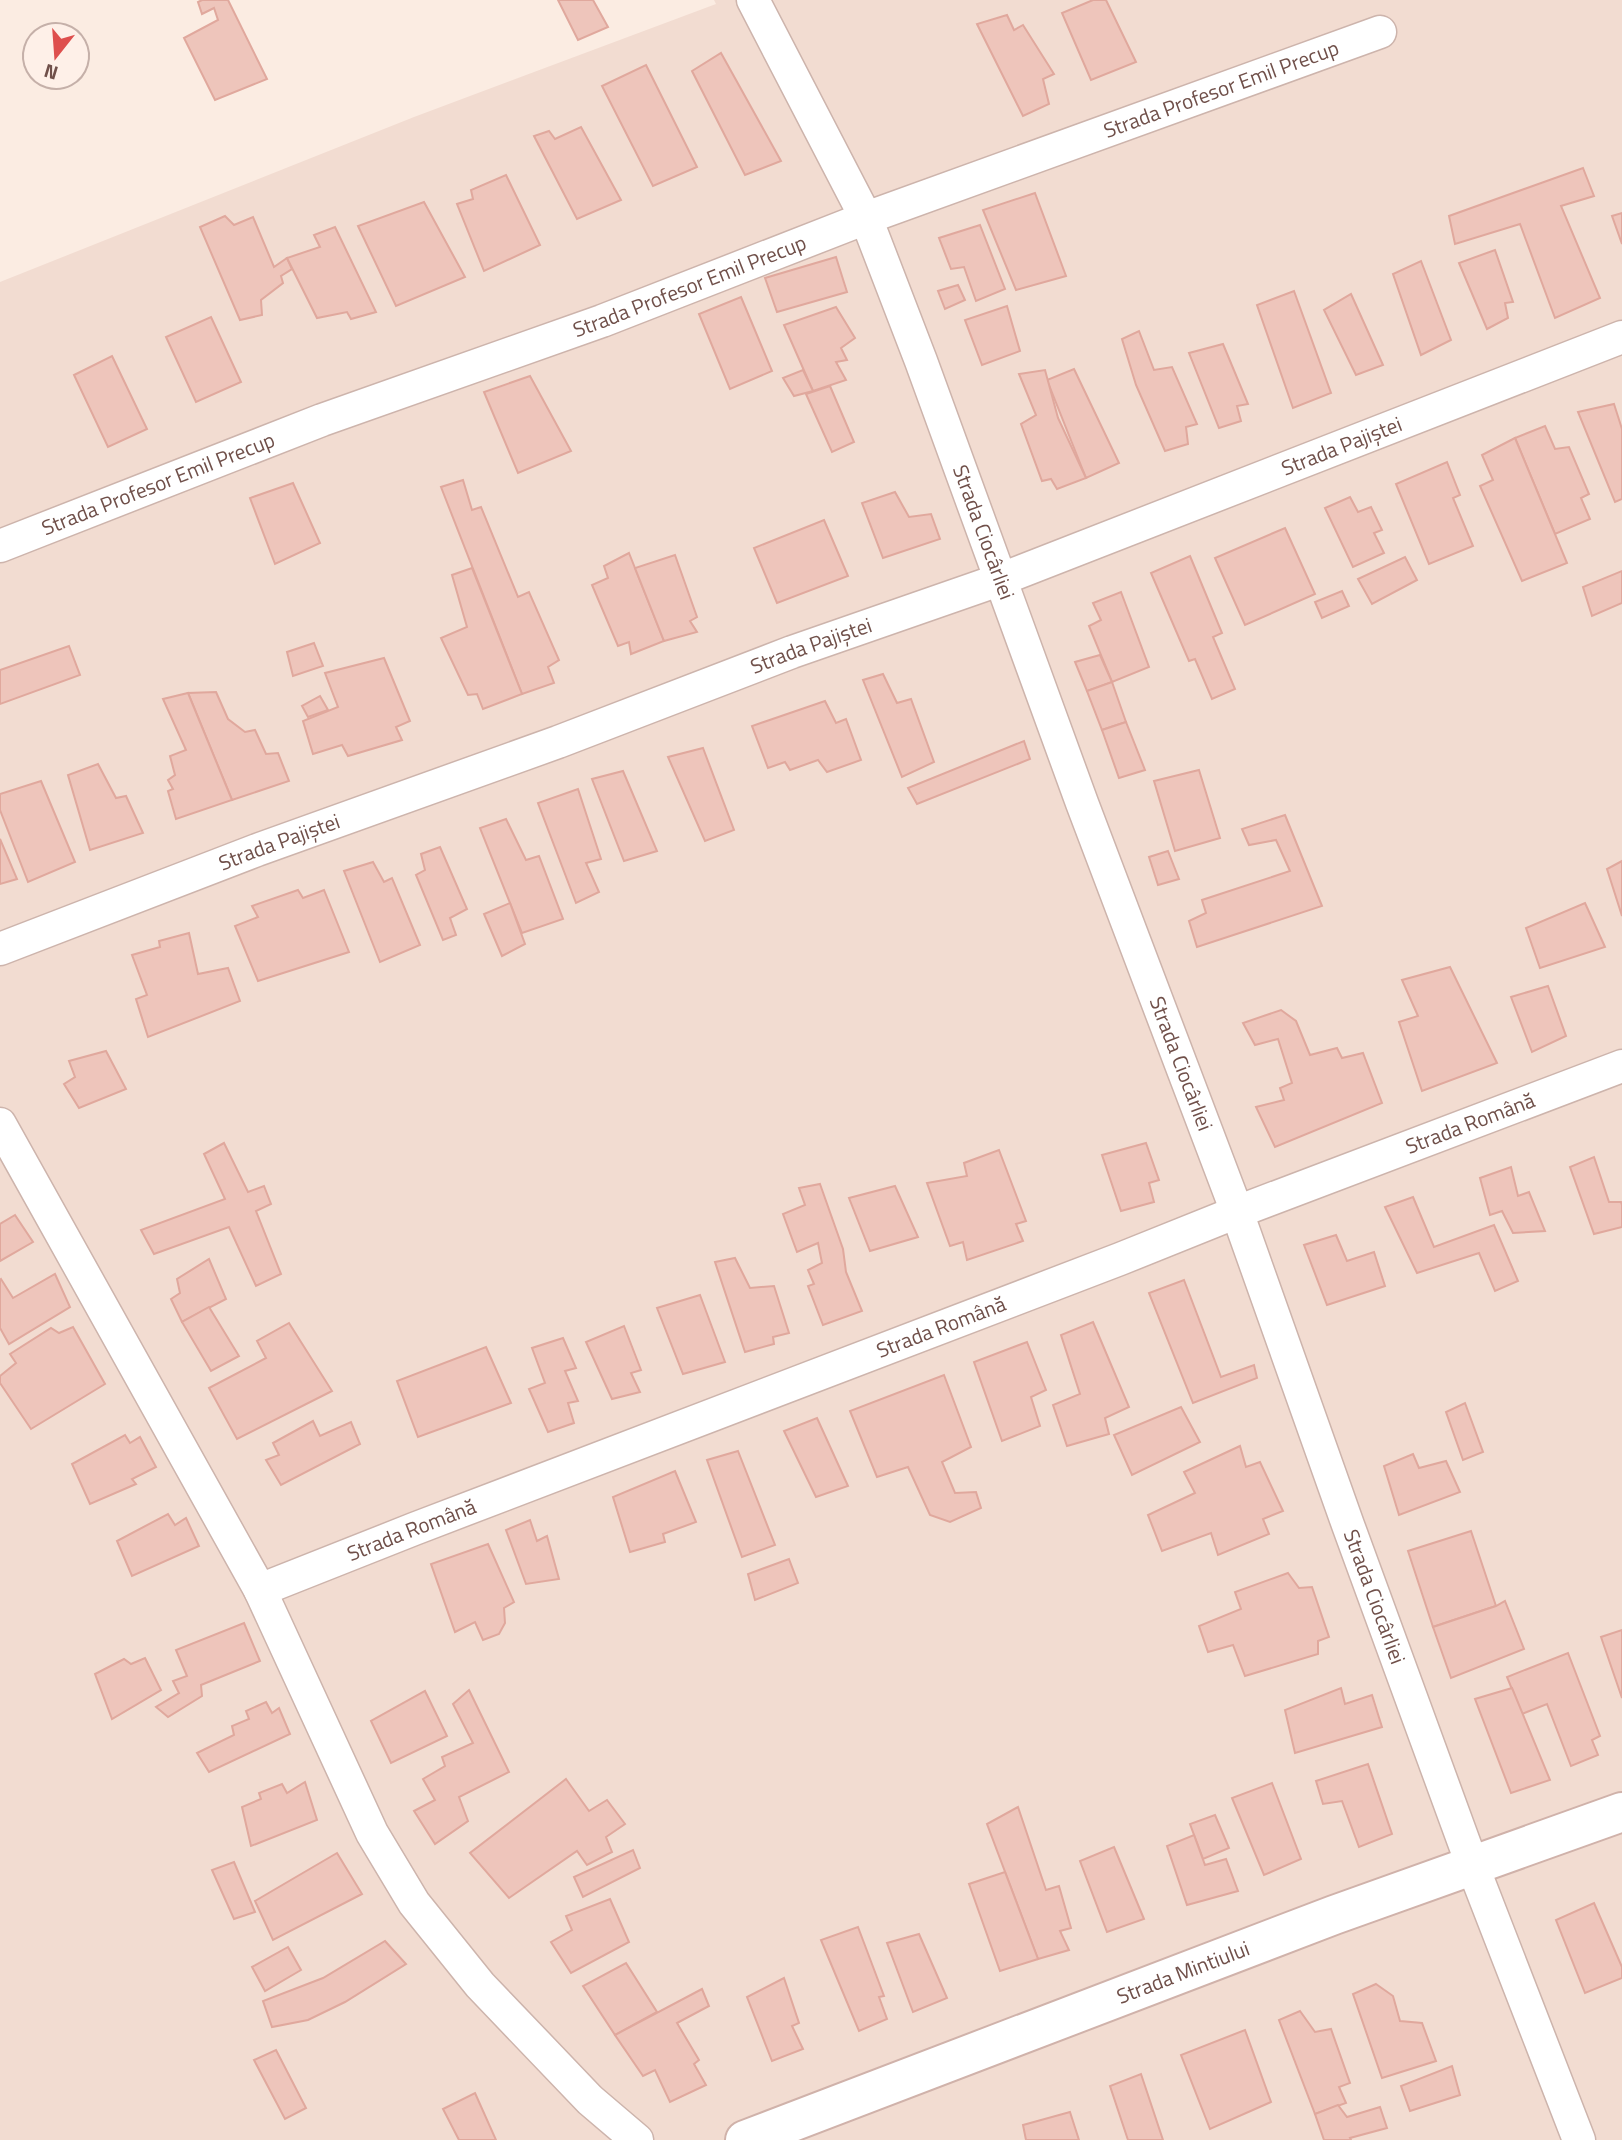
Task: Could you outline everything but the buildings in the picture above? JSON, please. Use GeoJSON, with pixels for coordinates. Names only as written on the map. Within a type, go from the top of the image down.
{"type":"FeatureCollection","features":[{"type":"Feature","properties":{"kind":"main road","name":"Strada Mintiului"},"geometry":{"type":"LineString","coordinates":[[745,2140],[1334,1915],[1622,1812]]}},
{"type":"Feature","properties":{"kind":"street","name":"Strada Ciocârliei"},"geometry":{"type":"LineString","coordinates":[[754,0],[866,219],[1237,1212],[1473,1867],[1579,2140]]}},
{"type":"Feature","properties":{"kind":"street","name":"Strada Profesor Emil Precup"},"geometry":{"type":"LineString","coordinates":[[0,546],[321,420],[602,321],[866,219],[1380,32]]}},
{"type":"Feature","properties":{"kind":"street","name":"Strada Pajiștei"},"geometry":{"type":"LineString","coordinates":[[0,949],[257,850],[558,743],[792,652],[999,580],[1622,337]]}},
{"type":"Feature","properties":{"kind":"street","name":"Strada Română"},"geometry":{"type":"LineString","coordinates":[[260,1590],[414,1528],[1622,1066]]}},
{"type":"Feature","properties":{"kind":"street"},"geometry":{"type":"LineString","coordinates":[[0,1124],[260,1590],[372,1833],[414,1903],[480,1985],[590,2100],[637,2140]]}},
{"type":"Feature","properties":{"kind":"shaded area"},"geometry":{"type":"Polygon","coordinates":[[[714,0],[1622,0],[1622,2140],[0,2140],[0,282],[414,117],[716,4],[714,0]]]}}]}
